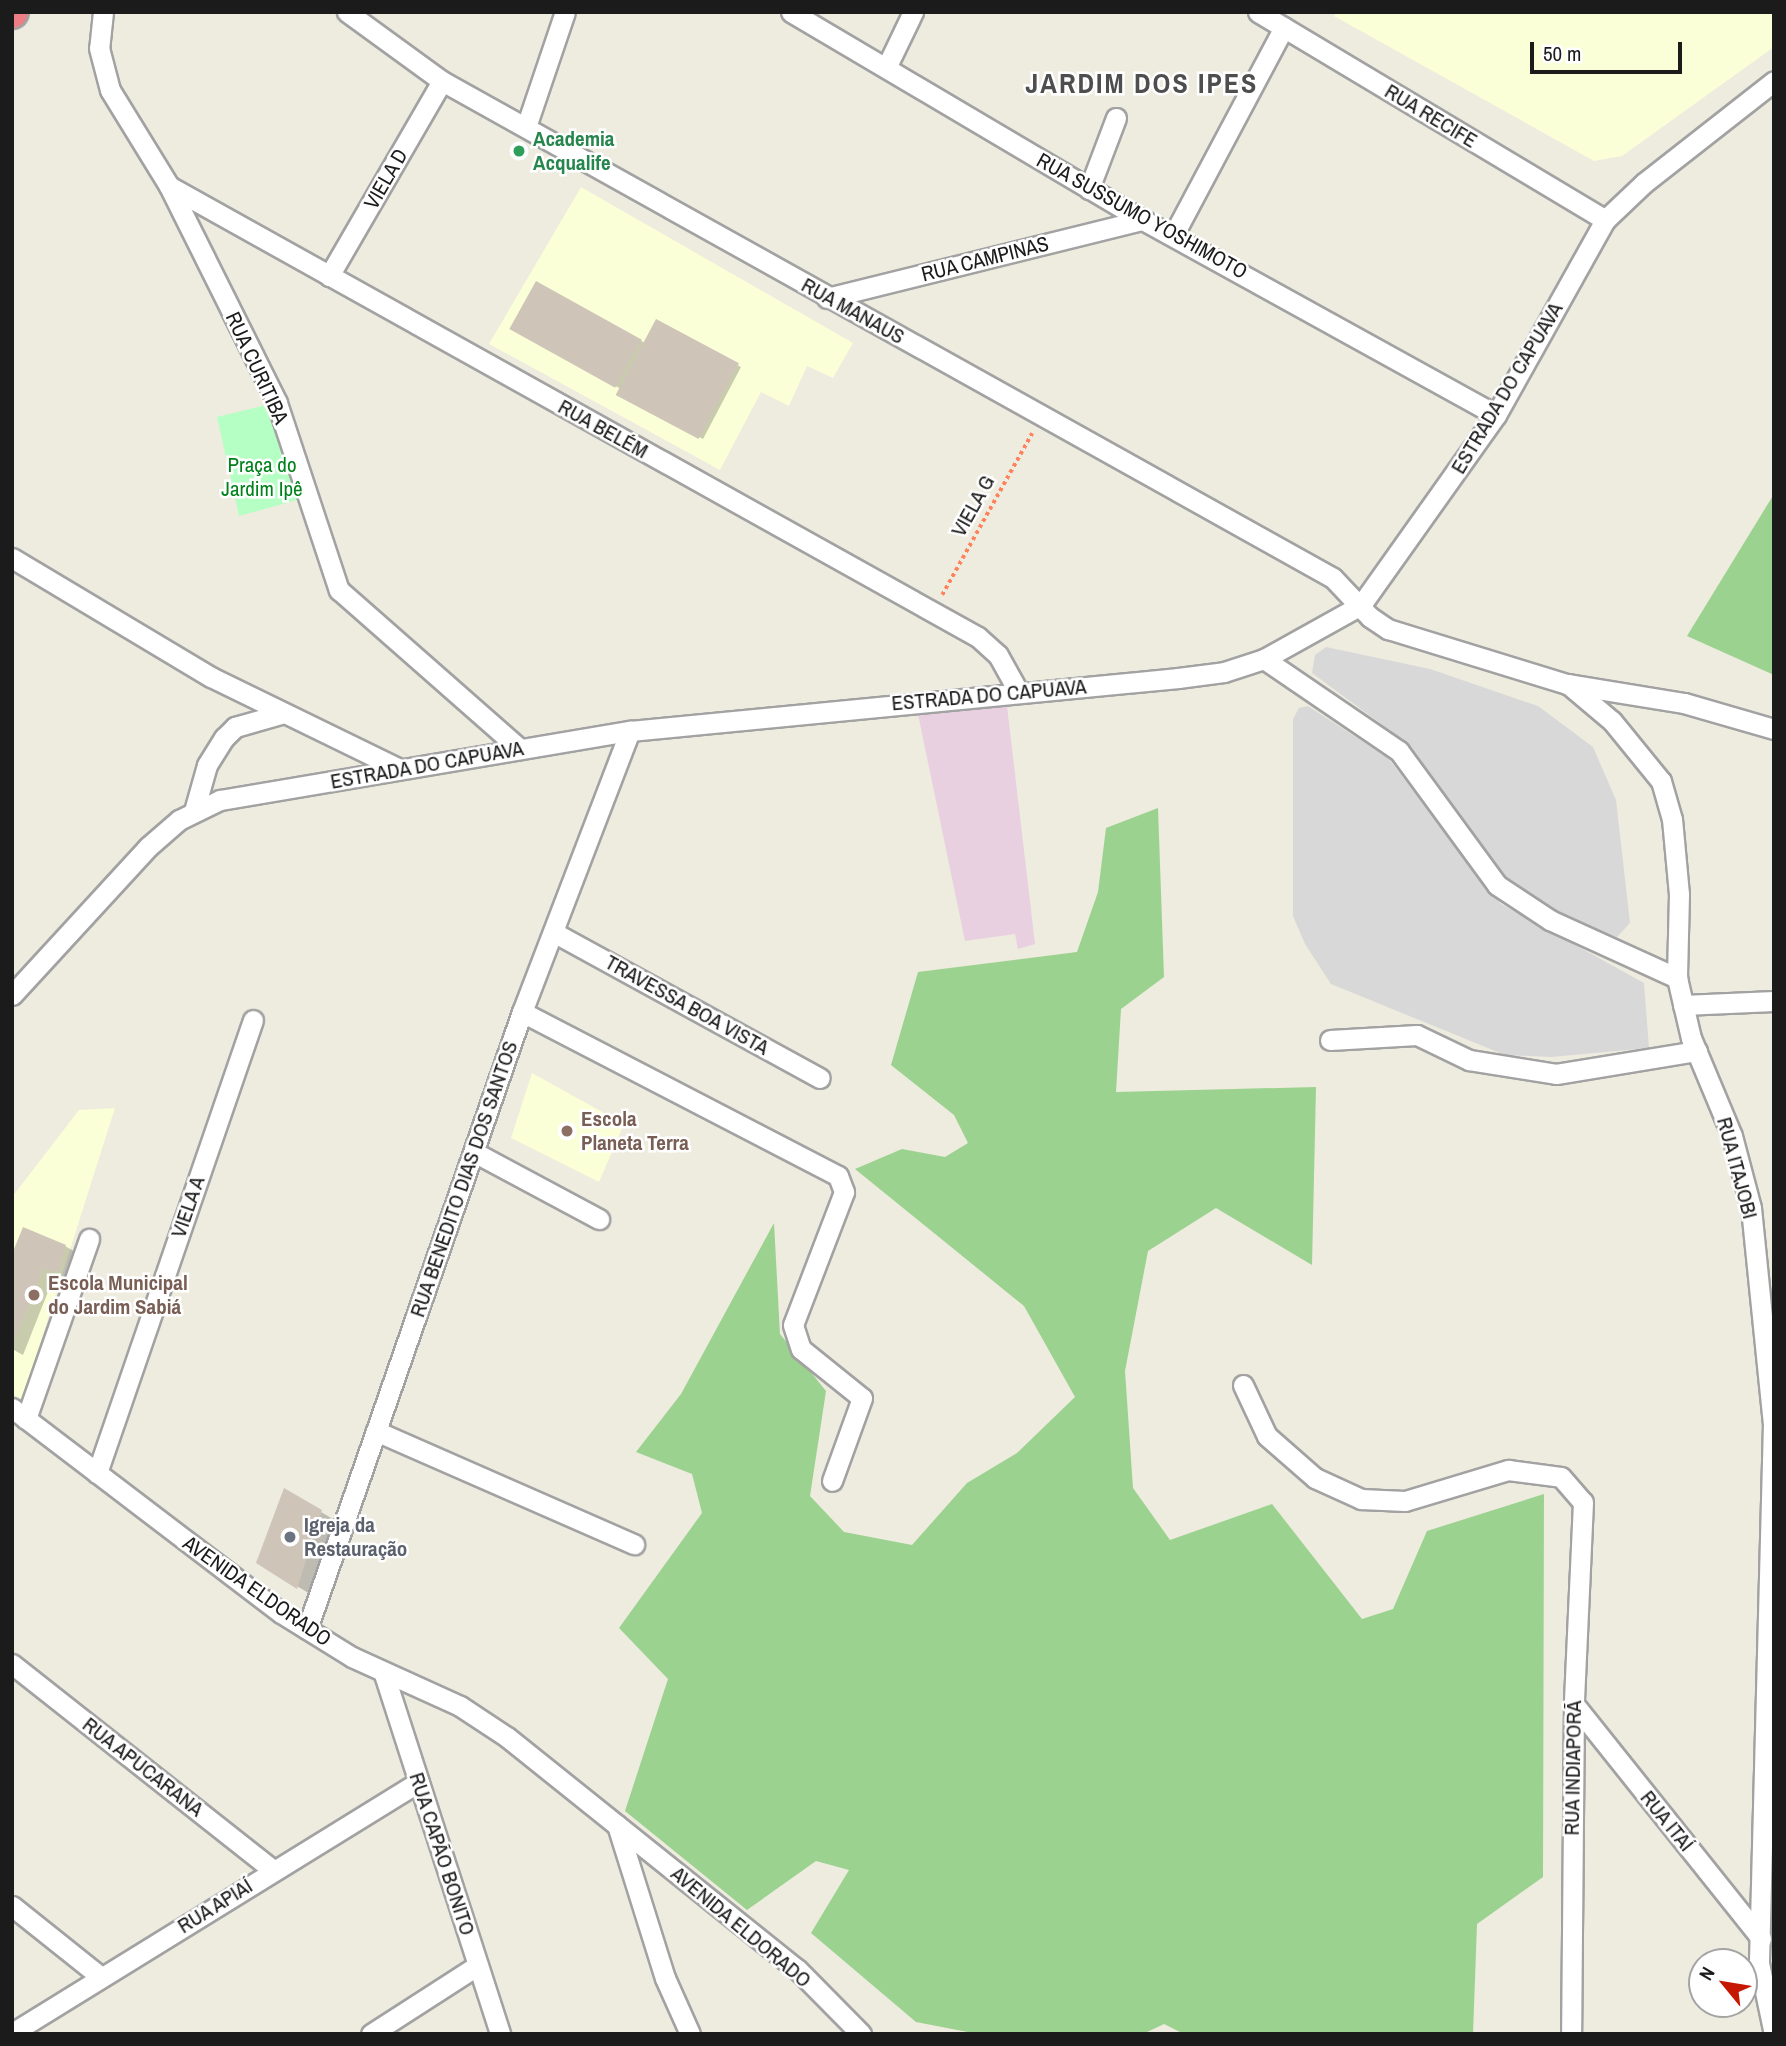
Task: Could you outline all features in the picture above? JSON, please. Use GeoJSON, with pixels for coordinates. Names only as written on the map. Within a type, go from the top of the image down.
{"type":"FeatureCollection","features":[{"type":"Feature","properties":{"kind":"street","name":"RUA CURITIBA"},"geometry":{"type":"LineString","coordinates":[[103,12],[99,48],[110,90],[169,186],[277,403],[330,571],[339,590],[520,749]]}},
{"type":"Feature","properties":{"kind":"street","name":"RUA MANAUS"},"geometry":{"type":"LineString","coordinates":[[347,12],[442,81],[1333,578],[1388,629],[1567,684]]}},
{"type":"Feature","properties":{"kind":"street"},"geometry":{"type":"LineString","coordinates":[[526,127],[565,12]]}},
{"type":"Feature","properties":{"kind":"street","name":"RUA SUSSUMO YOSHIMOTO"},"geometry":{"type":"LineString","coordinates":[[791,12],[887,66],[1143,220],[1174,234],[1496,415]]}},
{"type":"Feature","properties":{"kind":"street"},"geometry":{"type":"LineString","coordinates":[[887,66],[913,12]]}},
{"type":"Feature","properties":{"kind":"street","name":"RUA RECIFE"},"geometry":{"type":"LineString","coordinates":[[1258,12],[1605,220]]}},
{"type":"Feature","properties":{"kind":"street"},"geometry":{"type":"LineString","coordinates":[[1174,234],[1284,27]]}},
{"type":"Feature","properties":{"kind":"street","name":"VIELA D"},"geometry":{"type":"LineString","coordinates":[[329,276],[442,81]]}},
{"type":"Feature","properties":{"kind":"street","name":"ESTRADA DO CAPUAVA"},"geometry":{"type":"LineString","coordinates":[[12,995],[148,847],[194,811],[220,800],[630,731],[1224,672],[1265,659],[1361,605],[1496,415],[1605,220],[1644,183],[1774,81]]}},
{"type":"Feature","properties":{"kind":"street"},"geometry":{"type":"LineString","coordinates":[[1089,189],[1116,118]]}},
{"type":"Feature","properties":{"kind":"street","name":"RUA BELÉM"},"geometry":{"type":"LineString","coordinates":[[169,186],[987,644],[1018,691]]}},
{"type":"Feature","properties":{"kind":"street","name":"RUA CAMPINAS"},"geometry":{"type":"LineString","coordinates":[[827,298],[1143,220]]}},
{"type":"Feature","properties":{"kind":"street"},"geometry":{"type":"LineString","coordinates":[[12,558],[281,714],[400,769]]}},
{"type":"Feature","properties":{"kind":"street"},"geometry":{"type":"LineString","coordinates":[[1265,659],[1399,751],[1497,885],[1550,920],[1676,978]]}},
{"type":"Feature","properties":{"kind":"street"},"geometry":{"type":"LineString","coordinates":[[1567,684],[1684,703],[1774,729]]}},
{"type":"Feature","properties":{"kind":"street","name":"RUA ITAJOBI"},"geometry":{"type":"LineString","coordinates":[[1567,684],[1612,721],[1661,781],[1672,819],[1679,894],[1676,978],[1697,1051],[1732,1136],[1751,1208],[1773,1423],[1759,1963],[1774,2034]]}},
{"type":"Feature","properties":{"kind":"street"},"geometry":{"type":"LineString","coordinates":[[194,811],[207,765],[224,737],[235,727],[281,714]]}},
{"type":"Feature","properties":{"kind":"street","name":"RUA BENEDITO DIAS DOS SANTOS"},"geometry":{"type":"LineString","coordinates":[[307,1629],[522,1012],[630,731]]}},
{"type":"Feature","properties":{"kind":"street","name":"TRAVESSA BOA VISTA"},"geometry":{"type":"LineString","coordinates":[[553,932],[820,1078]]}},
{"type":"Feature","properties":{"kind":"street"},"geometry":{"type":"LineString","coordinates":[[1684,1005],[1774,1001]]}},
{"type":"Feature","properties":{"kind":"street"},"geometry":{"type":"LineString","coordinates":[[522,1012],[838,1176],[844,1192],[793,1325],[801,1349],[862,1398],[832,1480]]}},
{"type":"Feature","properties":{"kind":"street","name":"VIELA A"},"geometry":{"type":"LineString","coordinates":[[97,1473],[253,1020]]}},
{"type":"Feature","properties":{"kind":"street"},"geometry":{"type":"LineString","coordinates":[[1330,1040],[1417,1035],[1469,1060],[1556,1074],[1697,1051]]}},
{"type":"Feature","properties":{"kind":"street"},"geometry":{"type":"LineString","coordinates":[[474,1152],[599,1219]]}},
{"type":"Feature","properties":{"kind":"street"},"geometry":{"type":"LineString","coordinates":[[19,1414],[89,1239]]}},
{"type":"Feature","properties":{"kind":"street","name":"RUA INDIAPORÃ"},"geometry":{"type":"LineString","coordinates":[[1243,1385],[1268,1436],[1315,1478],[1361,1499],[1405,1501],[1508,1470],[1561,1478],[1583,1502],[1574,1704],[1571,2034]]}},
{"type":"Feature","properties":{"kind":"street","name":"AVENIDA ELDORADO"},"geometry":{"type":"LineString","coordinates":[[19,1414],[307,1629],[384,1674],[482,1718],[797,1969],[861,2034]]}},
{"type":"Feature","properties":{"kind":"street"},"geometry":{"type":"LineString","coordinates":[[376,1432],[634,1544]]}},
{"type":"Feature","properties":{"kind":"street","name":"RUA APUCARANA"},"geometry":{"type":"LineString","coordinates":[[12,1664],[273,1870]]}},
{"type":"Feature","properties":{"kind":"street","name":"RUA CAPÃO BONITO"},"geometry":{"type":"LineString","coordinates":[[384,1674],[500,2034]]}},
{"type":"Feature","properties":{"kind":"street","name":"RUA ITAÍ"},"geometry":{"type":"LineString","coordinates":[[1574,1704],[1761,1938]]}},
{"type":"Feature","properties":{"kind":"street","name":"RUA APIAÍ"},"geometry":{"type":"LineString","coordinates":[[12,2033],[419,1782]]}},
{"type":"Feature","properties":{"kind":"street","name":"AVENIDA ELDORADO"},"geometry":{"type":"LineString","coordinates":[[617,1825],[666,1978],[690,2034]]}},
{"type":"Feature","properties":{"kind":"street"},"geometry":{"type":"LineString","coordinates":[[12,1906],[101,1977]]}},
{"type":"Feature","properties":{"kind":"street"},"geometry":{"type":"LineString","coordinates":[[372,2034],[478,1965]]}},
{"type":"Feature","properties":{"kind":"path","name":"VIELA G"},"geometry":{"type":"LineString","coordinates":[[932,612],[1041,416]]}},
{"type":"Feature","properties":{"kind":"shaded area"},"geometry":{"type":"Polygon","coordinates":[[[1336,12],[1774,12],[1774,47],[1622,156],[1594,161],[1334,16],[1336,12]]]}},
{"type":"Feature","properties":{"kind":"shaded area"},"geometry":{"type":"Polygon","coordinates":[[[581,187],[853,343],[833,378],[807,366],[789,406],[761,392],[720,470],[489,344],[581,187]]]}},
{"type":"Feature","properties":{"kind":"shaded area"},"geometry":{"type":"Polygon","coordinates":[[[1326,647],[1430,669],[1538,706],[1593,747],[1616,800],[1630,923],[1617,937],[1574,921],[1504,881],[1396,735],[1312,673],[1315,655],[1326,647]]]}},
{"type":"Feature","properties":{"kind":"shaded area"},"geometry":{"type":"Polygon","coordinates":[[[1007,706],[1035,944],[1018,949],[1015,934],[965,941],[918,714],[1007,706]]]}},
{"type":"Feature","properties":{"kind":"shaded area"},"geometry":{"type":"Polygon","coordinates":[[[1308,706],[1388,758],[1501,904],[1644,983],[1649,1048],[1551,1057],[1505,1055],[1331,984],[1305,944],[1293,916],[1293,719],[1299,708],[1308,706]]]}},
{"type":"Feature","properties":{"kind":"shaded area","name":"Escola Planeta Terra"},"geometry":{"type":"Polygon","coordinates":[[[532,1073],[624,1124],[599,1182],[511,1138],[532,1073]]]}},
{"type":"Feature","properties":{"kind":"shaded area","name":"Escola Municipal do Jardim Sabiá"},"geometry":{"type":"Polygon","coordinates":[[[115,1108],[22,1401],[12,1393],[12,1197],[79,1110],[115,1108]]]}},
{"type":"Feature","properties":{"kind":"green space","name":"Praça do Jardim Ipê"},"geometry":{"type":"Polygon","coordinates":[[[271,404],[301,499],[239,516],[217,417],[271,404]]]}},
{"type":"Feature","properties":{"kind":"green space"},"geometry":{"type":"Polygon","coordinates":[[[1774,494],[1774,675],[1687,636],[1774,494]]]}},
{"type":"Feature","properties":{"kind":"green space"},"geometry":{"type":"Polygon","coordinates":[[[1158,808],[1164,977],[1121,1009],[1116,1092],[1316,1087],[1312,1265],[1216,1208],[1148,1251],[1125,1371],[1133,1488],[1170,1540],[1272,1504],[1362,1619],[1393,1609],[1427,1531],[1544,1494],[1543,1877],[1477,1924],[1473,2034],[1184,2034],[1164,2024],[1143,2034],[978,2034],[916,2022],[811,1933],[849,1870],[816,1861],[747,1910],[625,1811],[668,1679],[619,1628],[702,1513],[692,1474],[636,1452],[681,1394],[774,1223],[780,1334],[826,1391],[810,1496],[844,1532],[912,1545],[967,1483],[1017,1453],[1075,1397],[1024,1306],[855,1169],[902,1149],[945,1157],[968,1143],[954,1115],[891,1065],[918,972],[1077,952],[1098,892],[1106,828],[1158,808]]]}},
{"type":"Feature","properties":{"kind":"building"},"geometry":{"type":"Polygon","coordinates":[[[536,281],[642,340],[615,388],[509,329],[536,281]]]}},
{"type":"Feature","properties":{"kind":"building"},"geometry":{"type":"Polygon","coordinates":[[[656,319],[739,363],[699,439],[616,395],[656,319]]]}},
{"type":"Feature","properties":{"kind":"building"},"geometry":{"type":"Polygon","coordinates":[[[23,1227],[66,1245],[58,1273],[43,1269],[12,1346],[12,1254],[23,1227]]]}},
{"type":"Feature","properties":{"kind":"building","name":"Igreja da Restauração"},"geometry":{"type":"Polygon","coordinates":[[[284,1488],[322,1510],[297,1589],[256,1563],[284,1488]]]}},
{"type":"Feature","properties":{"kind":"place","name":"Academia Acqualife"},"geometry":{"type":"Point","coordinates":[519,151]}},
{"type":"Feature","properties":{"kind":"place","name":"Escola Planeta Terra"},"geometry":{"type":"Point","coordinates":[567,1131]}},
{"type":"Feature","properties":{"kind":"place","name":"Escola Municipal do Jardim Sabiá"},"geometry":{"type":"Point","coordinates":[34,1295]}},
{"type":"Feature","properties":{"kind":"place","name":"Igreja da Restauração"},"geometry":{"type":"Point","coordinates":[290,1537]}},
{"type":"Feature","properties":{"kind":"district","name":"JARDIM DOS IPES"},"geometry":{"type":"Point","coordinates":[1142,83]}}]}
